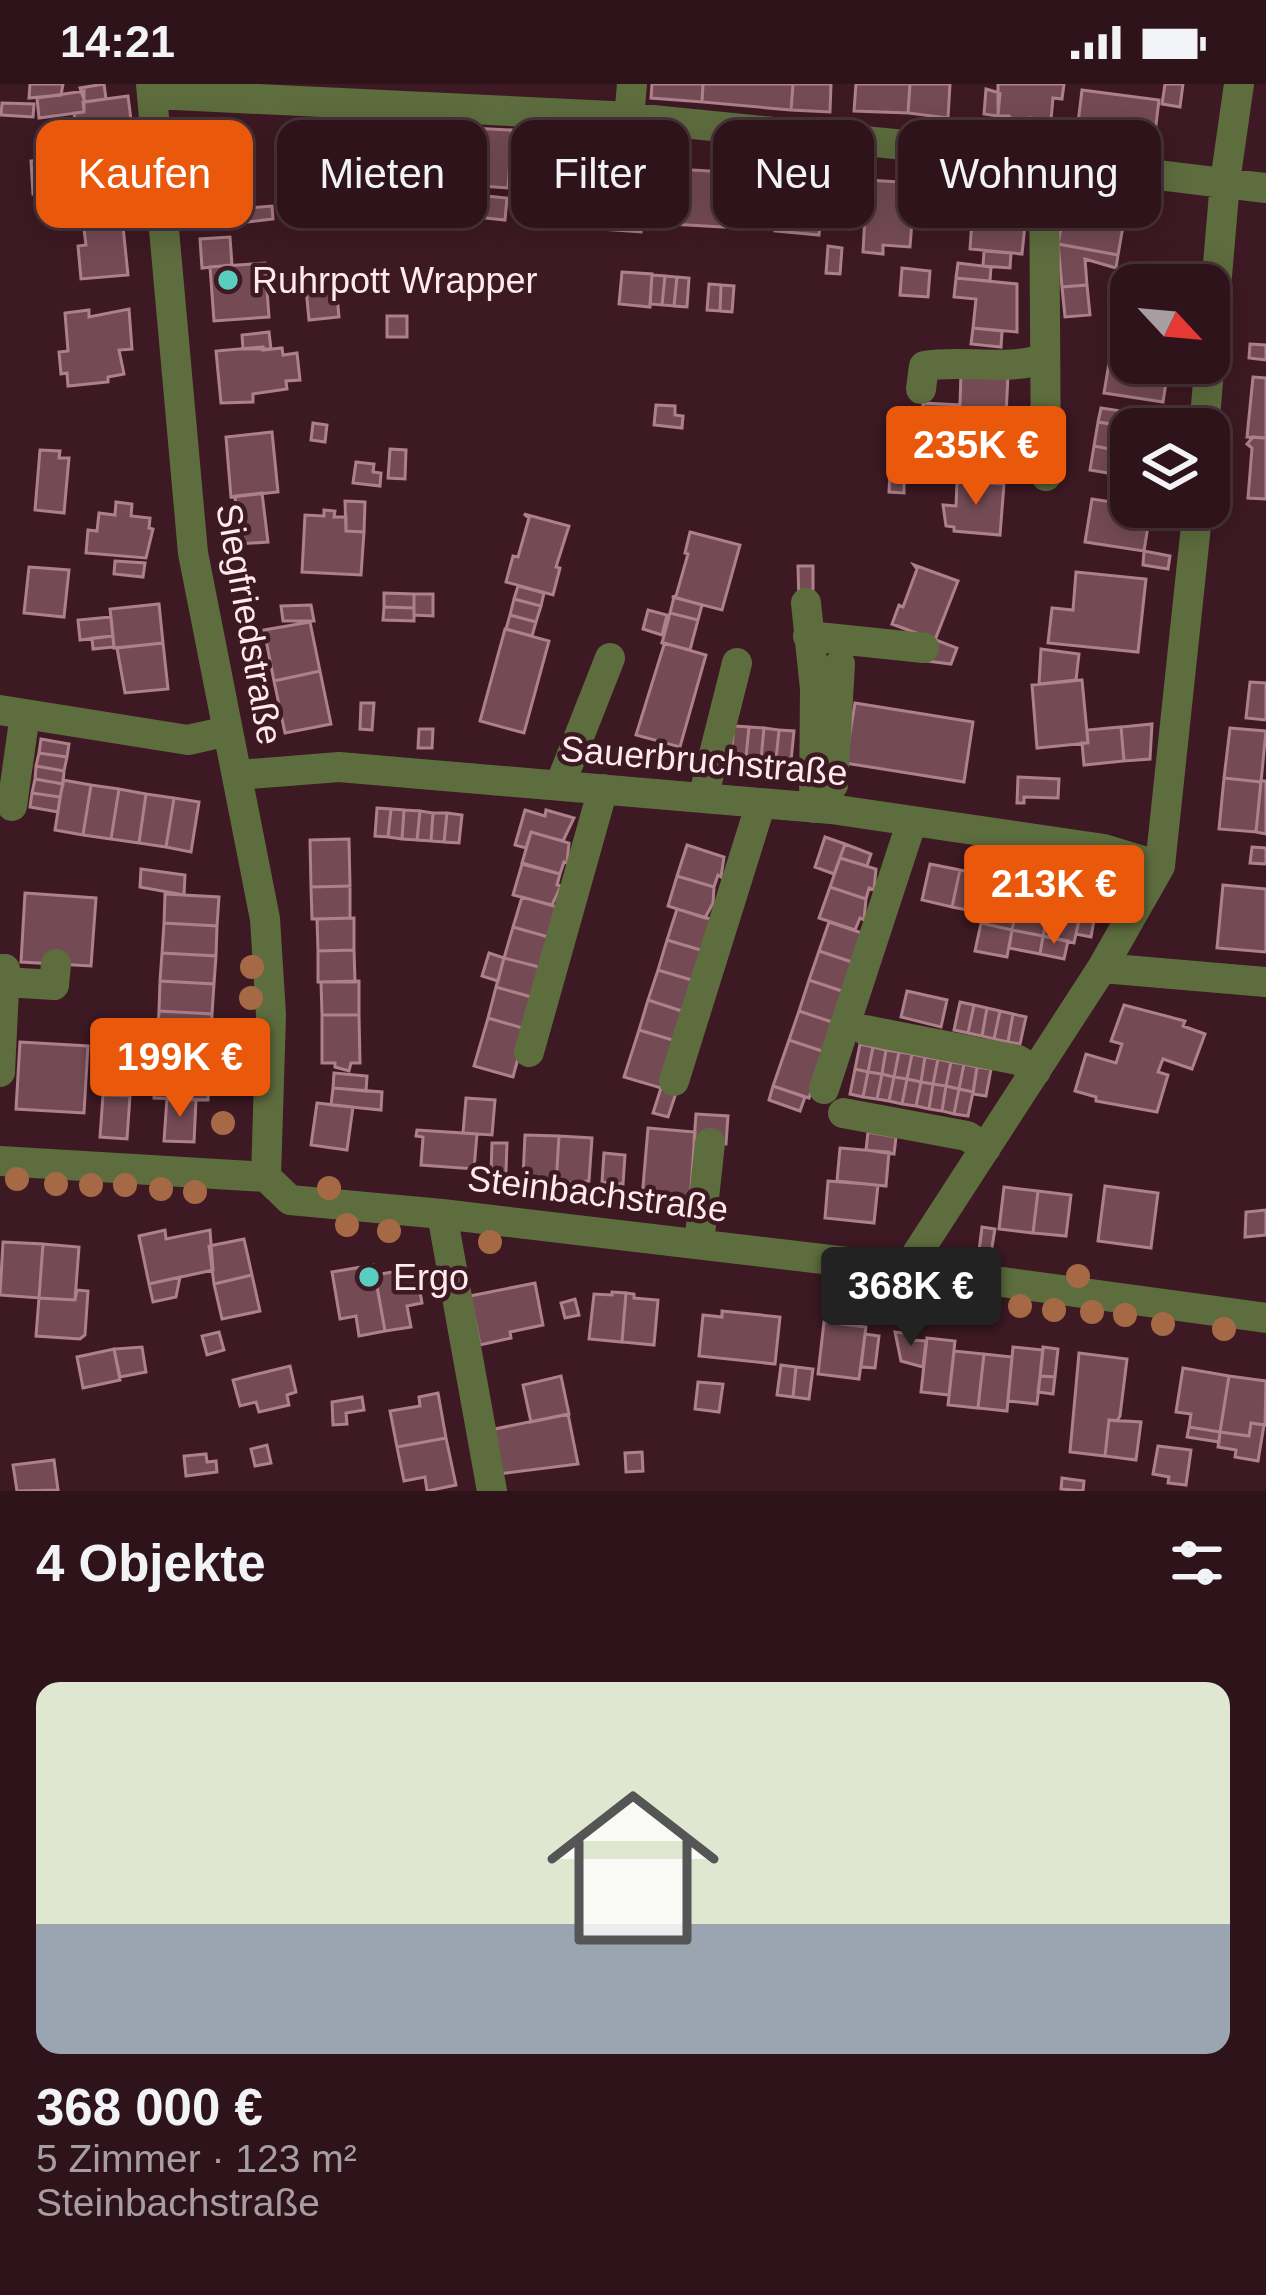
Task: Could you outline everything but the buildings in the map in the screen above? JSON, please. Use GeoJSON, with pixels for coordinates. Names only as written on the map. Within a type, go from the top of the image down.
{"type":"FeatureCollection","features":[{"type":"Feature","properties":{"kind":"street"},"geometry":{"type":"LineString","coordinates":[[629,118],[632,84]]}},
{"type":"Feature","properties":{"kind":"street"},"geometry":{"type":"LineString","coordinates":[[1206,408],[1225,182],[1239,84]]}},
{"type":"Feature","properties":{"kind":"street"},"geometry":{"type":"LineString","coordinates":[[153,89],[629,118],[898,146]]}},
{"type":"Feature","properties":{"kind":"street","name":"Siegfriedstraße"},"geometry":{"type":"LineString","coordinates":[[153,89],[193,553],[266,919],[266,1177]]}},
{"type":"Feature","properties":{"kind":"street"},"geometry":{"type":"LineString","coordinates":[[1161,175],[1266,188]]}},
{"type":"Feature","properties":{"kind":"street"},"geometry":{"type":"LineString","coordinates":[[1044,228],[1046,476]]}},
{"type":"Feature","properties":{"kind":"street"},"geometry":{"type":"LineString","coordinates":[[921,389],[924,366],[952,361],[1027,364],[1045,358]]}},
{"type":"Feature","properties":{"kind":"street"},"geometry":{"type":"LineString","coordinates":[[907,1269],[1102,968],[1160,866],[1196,528]]}},
{"type":"Feature","properties":{"kind":"street"},"geometry":{"type":"LineString","coordinates":[[806,603],[823,808]]}},
{"type":"Feature","properties":{"kind":"street"},"geometry":{"type":"LineString","coordinates":[[808,636],[923,648]]}},
{"type":"Feature","properties":{"kind":"street"},"geometry":{"type":"LineString","coordinates":[[560,785],[610,658]]}},
{"type":"Feature","properties":{"kind":"street"},"geometry":{"type":"LineString","coordinates":[[703,798],[737,663]]}},
{"type":"Feature","properties":{"kind":"street"},"geometry":{"type":"LineString","coordinates":[[823,808],[840,664]]}},
{"type":"Feature","properties":{"kind":"street"},"geometry":{"type":"LineString","coordinates":[[12,806],[12,712],[188,740],[228,731]]}},
{"type":"Feature","properties":{"kind":"street","name":"Sauerbruchstraße"},"geometry":{"type":"LineString","coordinates":[[238,775],[338,767],[823,808],[1104,849],[1160,866]]}},
{"type":"Feature","properties":{"kind":"street"},"geometry":{"type":"LineString","coordinates":[[529,1052],[603,789]]}},
{"type":"Feature","properties":{"kind":"street"},"geometry":{"type":"LineString","coordinates":[[674,1082],[761,803]]}},
{"type":"Feature","properties":{"kind":"street"},"geometry":{"type":"LineString","coordinates":[[912,821],[833,1101],[967,1136],[986,1148]]}},
{"type":"Feature","properties":{"kind":"street"},"geometry":{"type":"LineString","coordinates":[[0,1072],[2,975],[54,985],[56,964]]}},
{"type":"Feature","properties":{"kind":"street"},"geometry":{"type":"LineString","coordinates":[[1102,968],[1266,982]]}},
{"type":"Feature","properties":{"kind":"street"},"geometry":{"type":"LineString","coordinates":[[866,1030],[1018,1060],[1036,1071]]}},
{"type":"Feature","properties":{"kind":"street"},"geometry":{"type":"LineString","coordinates":[[699,1244],[710,1143]]}},
{"type":"Feature","properties":{"kind":"street","name":"Steinbachstraße"},"geometry":{"type":"LineString","coordinates":[[0,1161],[266,1177],[290,1200],[907,1269],[1266,1318]]}},
{"type":"Feature","properties":{"kind":"street"},"geometry":{"type":"LineString","coordinates":[[442,1214],[492,1491]]}},
{"type":"Feature","properties":{"kind":"place","name":"Ruhrpott Wrapper"},"geometry":{"type":"Point","coordinates":[228,280]}},
{"type":"Feature","properties":{"kind":"place","name":"Ergo"},"geometry":{"type":"Point","coordinates":[369,1277]}}]}
